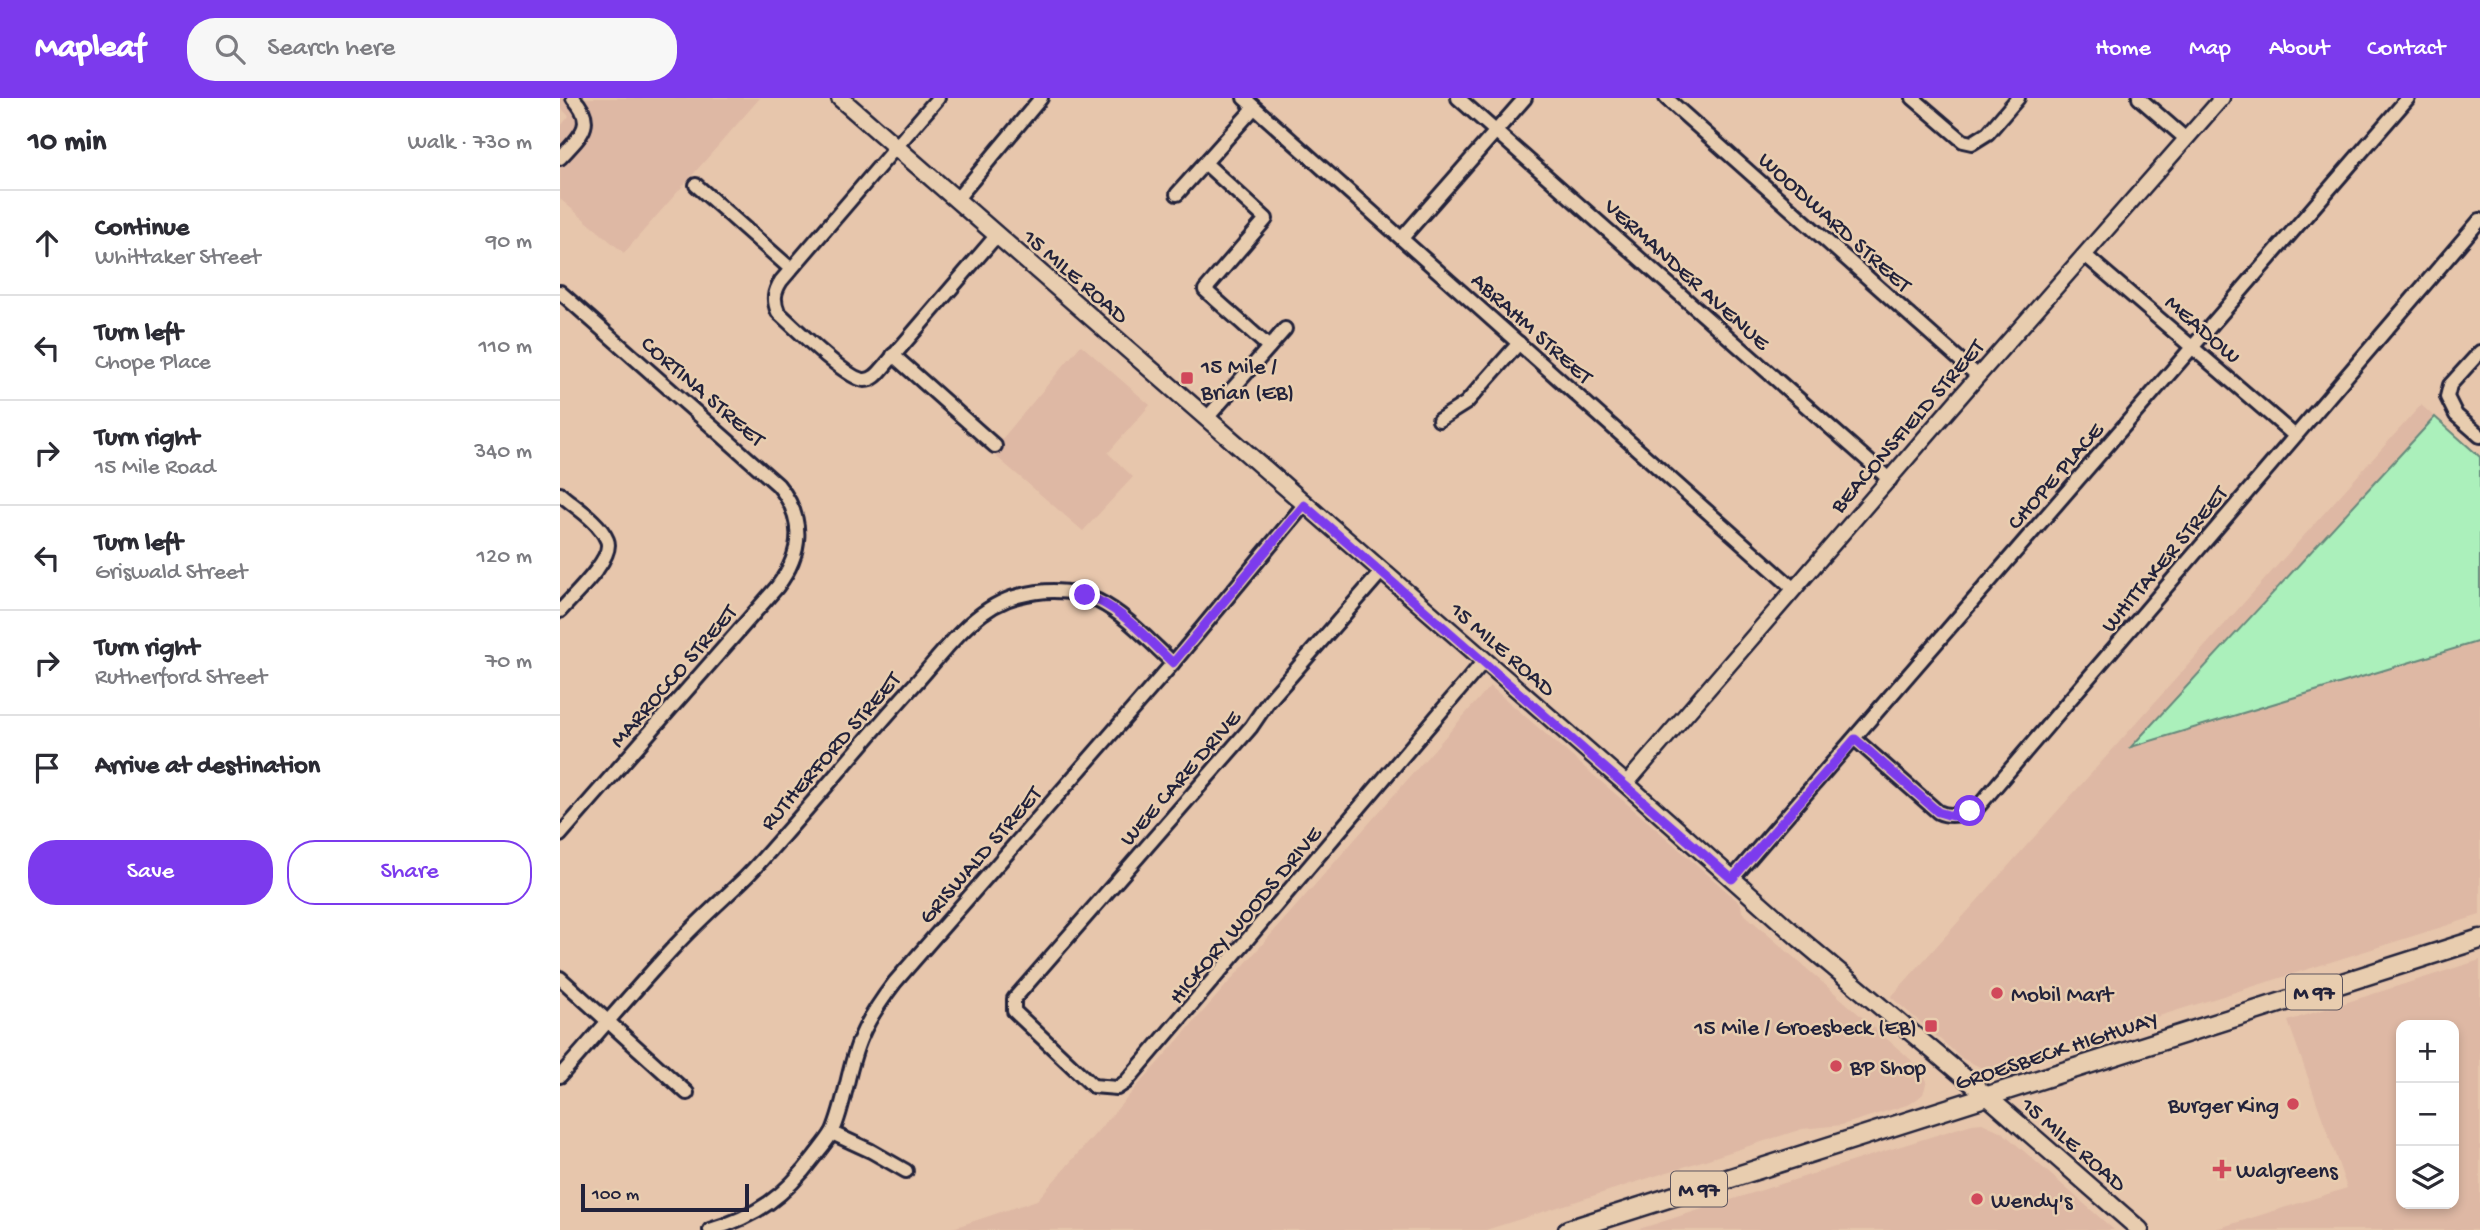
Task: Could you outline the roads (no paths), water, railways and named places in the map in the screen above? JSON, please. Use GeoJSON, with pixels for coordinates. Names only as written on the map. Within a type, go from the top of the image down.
{"type":"FeatureCollection","features":[{"type":"Feature","properties":{"kind":"main road","name":"15 MILE ROAD"},"geometry":{"type":"LineString","coordinates":[[842,99],[1800,939],[1988,1097],[2140,1230]]}},
{"type":"Feature","properties":{"kind":"main road","name":"GROESBECK HIGHWAY"},"geometry":{"type":"LineString","coordinates":[[1568,1230],[2480,939]]}},
{"type":"Feature","properties":{"kind":"street"},"geometry":{"type":"LineString","coordinates":[[560,158],[578,138],[586,120],[585,113],[573,98]]}},
{"type":"Feature","properties":{"kind":"street"},"geometry":{"type":"LineString","coordinates":[[938,98],[791,269],[775,290],[775,306],[778,312],[850,376],[867,380],[875,377],[997,235]]}},
{"type":"Feature","properties":{"kind":"street"},"geometry":{"type":"LineString","coordinates":[[957,200],[1041,98]]}},
{"type":"Feature","properties":{"kind":"street","name":"ABRAHM STREET"},"geometry":{"type":"LineString","coordinates":[[1244,98],[1794,589]]}},
{"type":"Feature","properties":{"kind":"street","name":"VERMANDER AVENUE"},"geometry":{"type":"LineString","coordinates":[[1458,98],[1890,480]]}},
{"type":"Feature","properties":{"kind":"street"},"geometry":{"type":"LineString","coordinates":[[1402,238],[1525,98]]}},
{"type":"Feature","properties":{"kind":"street","name":"WOODWARD STREET"},"geometry":{"type":"LineString","coordinates":[[1666,98],[1979,376]]}},
{"type":"Feature","properties":{"kind":"street"},"geometry":{"type":"LineString","coordinates":[[1913,98],[1956,136],[1972,143],[1988,133],[2018,98]]}},
{"type":"Feature","properties":{"kind":"street"},"geometry":{"type":"LineString","coordinates":[[2139,98],[2186,139]]}},
{"type":"Feature","properties":{"kind":"street","name":"BEACONSFIELD STREET"},"geometry":{"type":"LineString","coordinates":[[1626,784],[2222,98]]}},
{"type":"Feature","properties":{"kind":"street","name":"CHOPE PLACE"},"geometry":{"type":"LineString","coordinates":[[1732,879],[2408,98]]}},
{"type":"Feature","properties":{"kind":"street"},"geometry":{"type":"LineString","coordinates":[[1177,194],[1254,107]]}},
{"type":"Feature","properties":{"kind":"street"},"geometry":{"type":"LineString","coordinates":[[1205,163],[1266,219],[1205,290],[1269,347]]}},
{"type":"Feature","properties":{"kind":"street"},"geometry":{"type":"LineString","coordinates":[[696,185],[791,269]]}},
{"type":"Feature","properties":{"kind":"street","name":"WHITTAKER STREET"},"geometry":{"type":"LineString","coordinates":[[1855,739],[1938,812],[1952,816],[1978,807],[2480,220]]}},
{"type":"Feature","properties":{"kind":"street","name":"MEADOW"},"geometry":{"type":"LineString","coordinates":[[2085,255],[2193,345],[2294,435]]}},
{"type":"Feature","properties":{"kind":"street","name":"CORTINA STREET"},"geometry":{"type":"LineString","coordinates":[[560,292],[778,485],[791,504],[798,535]]}},
{"type":"Feature","properties":{"kind":"street"},"geometry":{"type":"LineString","coordinates":[[1207,418],[1286,329]]}},
{"type":"Feature","properties":{"kind":"street"},"geometry":{"type":"LineString","coordinates":[[1439,419],[1466,403],[1519,343]]}},
{"type":"Feature","properties":{"kind":"street"},"geometry":{"type":"LineString","coordinates":[[2480,352],[2450,386],[2447,397],[2456,415],[2480,436]]}},
{"type":"Feature","properties":{"kind":"street"},"geometry":{"type":"LineString","coordinates":[[893,355],[995,446]]}},
{"type":"Feature","properties":{"kind":"street"},"geometry":{"type":"LineString","coordinates":[[560,494],[596,525],[609,545],[608,552],[599,566],[560,611]]}},
{"type":"Feature","properties":{"kind":"street","name":"GRISWALD STREET"},"geometry":{"type":"LineString","coordinates":[[710,1230],[744,1219],[790,1187],[832,1133],[846,1094],[860,1039],[882,1000],[1173,663],[1304,505]]}},
{"type":"Feature","properties":{"kind":"street","name":"MARROCCO STREET"},"geometry":{"type":"LineString","coordinates":[[560,835],[777,587],[792,563],[798,535]]}},
{"type":"Feature","properties":{"kind":"street","name":"WEE CARE DRIVE"},"geometry":{"type":"LineString","coordinates":[[1014,1011],[1014,999],[1251,727],[1268,702],[1382,571]]}},
{"type":"Feature","properties":{"kind":"street","name":"RUTHERFORD STREET"},"geometry":{"type":"LineString","coordinates":[[560,1076],[675,946],[753,869],[945,650],[988,609],[1020,595],[1062,591],[1085,595],[1117,611],[1173,663]]}},
{"type":"Feature","properties":{"kind":"street","name":"HICKORY WOODS DRIVE"},"geometry":{"type":"LineString","coordinates":[[1014,1011],[1093,1086],[1117,1088],[1126,1082],[1484,661]]}},
{"type":"Feature","properties":{"kind":"street"},"geometry":{"type":"LineString","coordinates":[[560,978],[687,1093]]}},
{"type":"Feature","properties":{"kind":"street"},"geometry":{"type":"LineString","coordinates":[[832,1133],[906,1171]]}},
{"type":"Feature","properties":{"kind":"place","name":"15 Mile / Brian (EB)"},"geometry":{"type":"Point","coordinates":[1187,378]}},
{"type":"Feature","properties":{"kind":"place","name":"Mobil Mart"},"geometry":{"type":"Point","coordinates":[1997,993]}},
{"type":"Feature","properties":{"kind":"place","name":"15 Mile / Groesbeck (EB)"},"geometry":{"type":"Point","coordinates":[1931,1026]}},
{"type":"Feature","properties":{"kind":"place","name":"BP Shop"},"geometry":{"type":"Point","coordinates":[1836,1066]}},
{"type":"Feature","properties":{"kind":"place","name":"Burger King"},"geometry":{"type":"Point","coordinates":[2293,1104]}},
{"type":"Feature","properties":{"kind":"place","name":"Walgreens"},"geometry":{"type":"Point","coordinates":[2222,1169]}},
{"type":"Feature","properties":{"kind":"place","name":"Wendy's"},"geometry":{"type":"Point","coordinates":[1977,1199]}}]}
